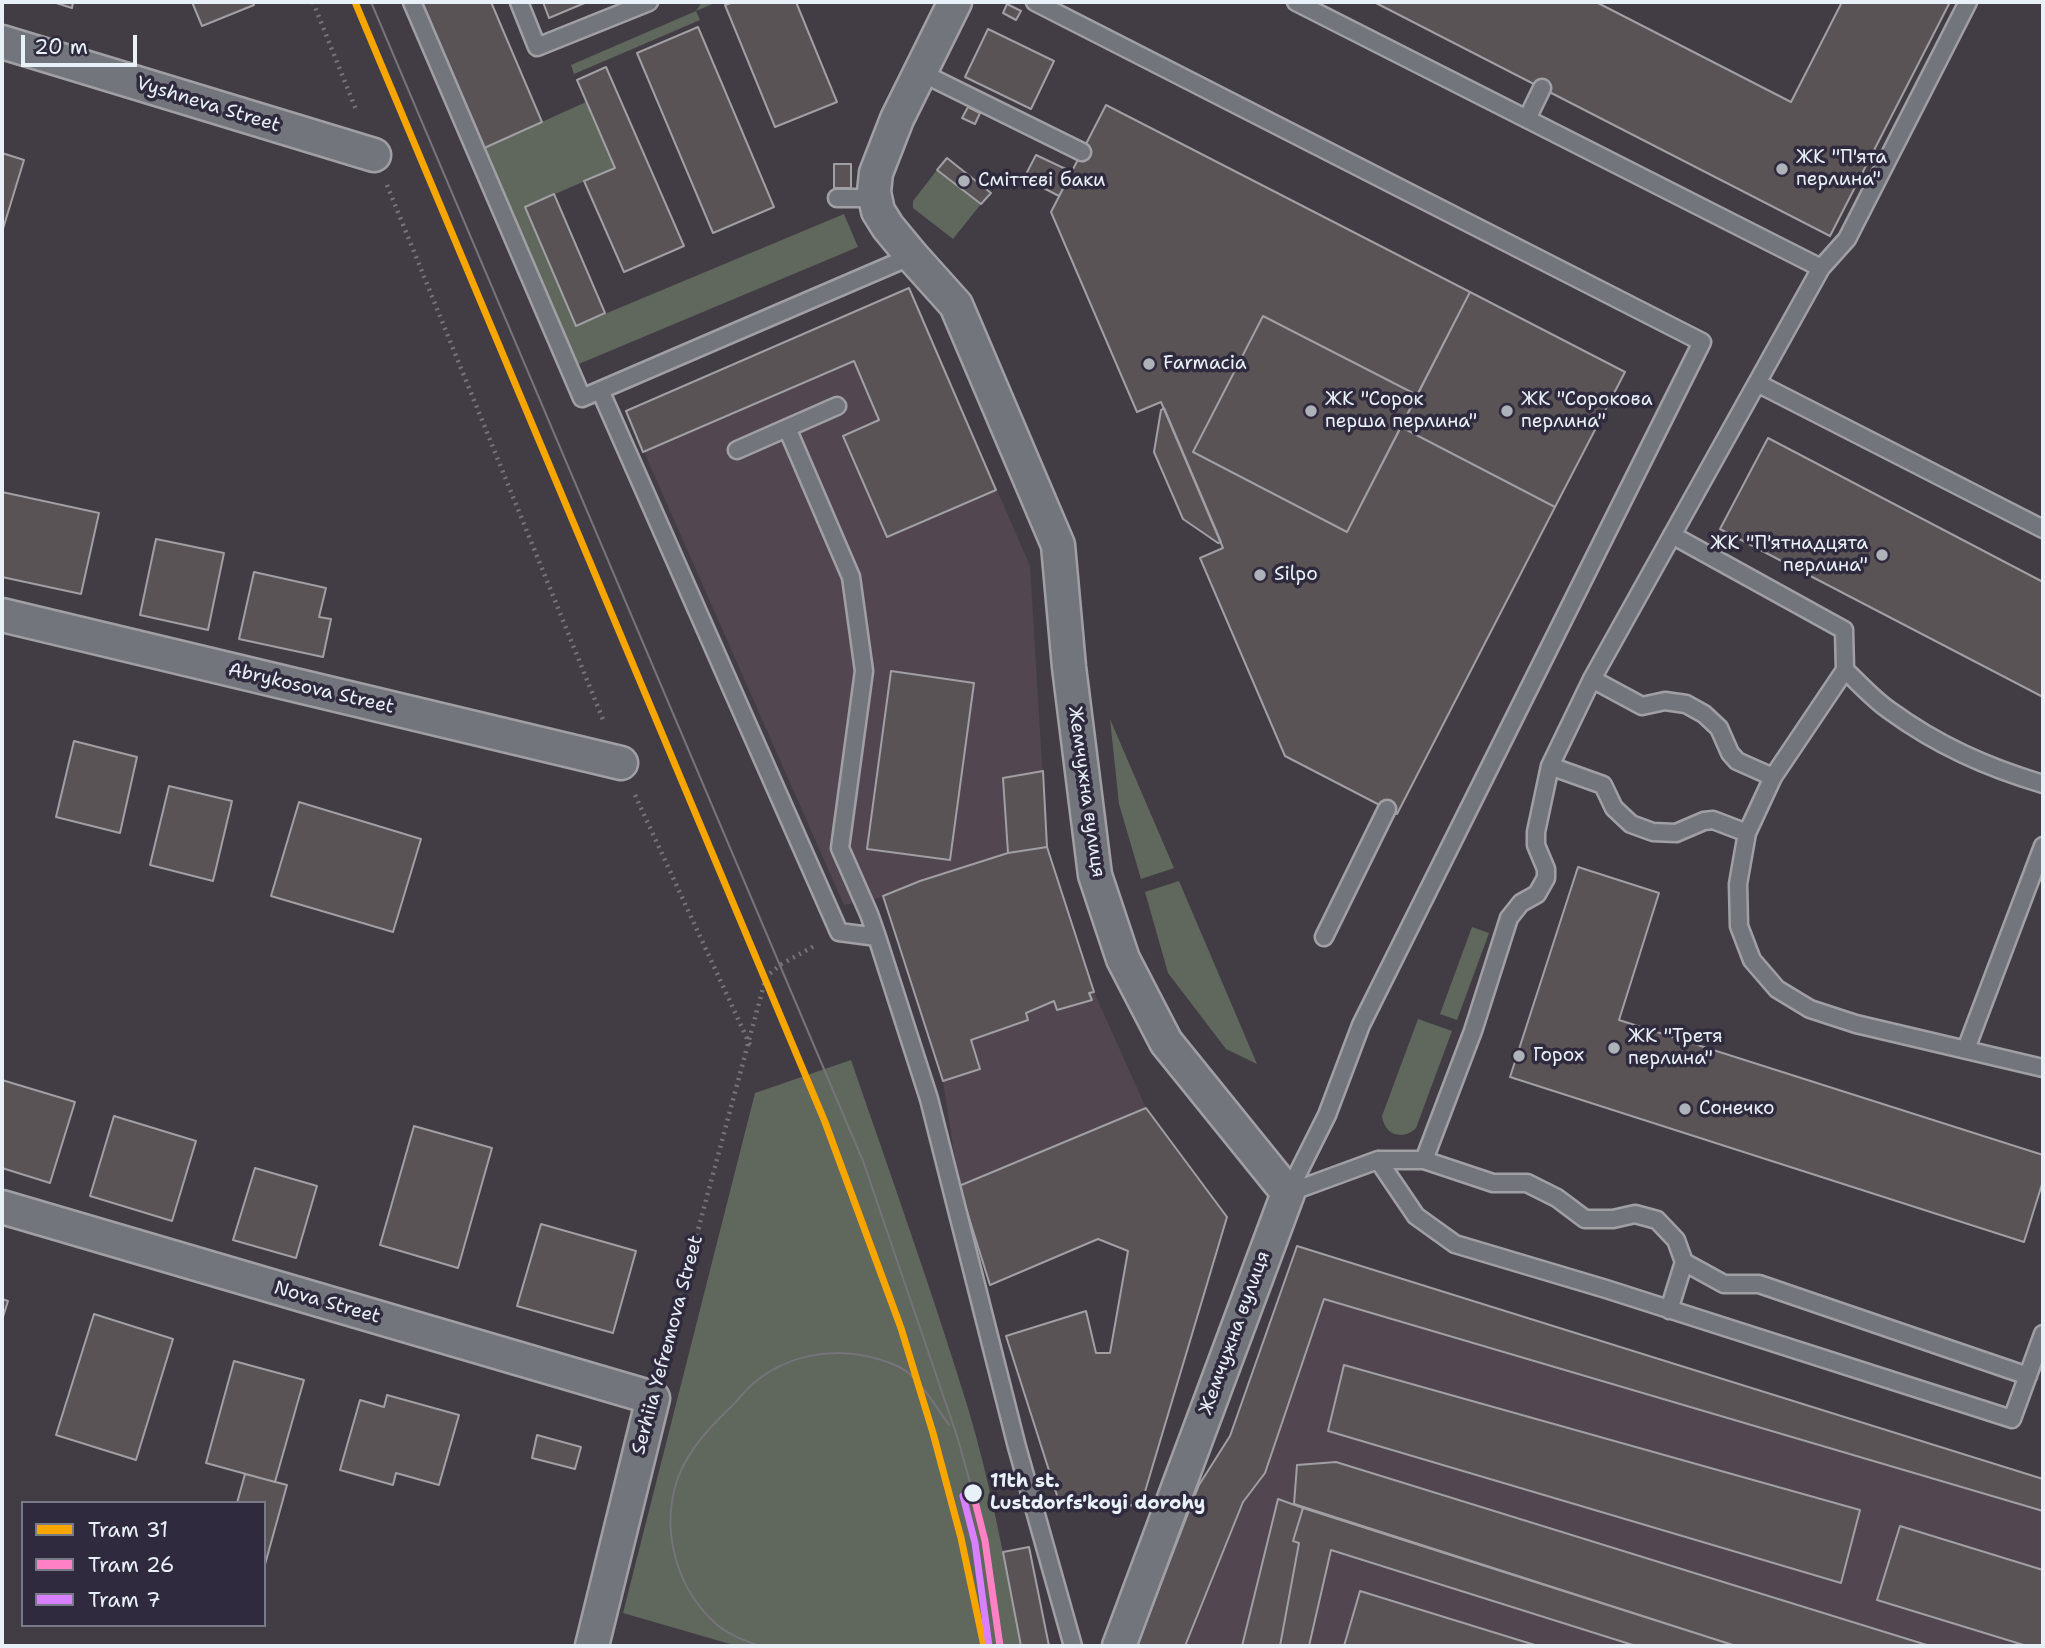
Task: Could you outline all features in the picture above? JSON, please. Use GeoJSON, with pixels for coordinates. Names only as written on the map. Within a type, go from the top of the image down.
{"type":"FeatureCollection","features":[{"type":"Feature","properties":{"kind":"street"},"geometry":{"type":"LineString","coordinates":[[875,198],[876,173],[897,119],[956,2]]}},
{"type":"Feature","properties":{"kind":"street","name":"Vyshneva Street"},"geometry":{"type":"LineString","coordinates":[[2,42],[374,155]]}},
{"type":"Feature","properties":{"kind":"street","name":"Жемчужна вулиця"},"geometry":{"type":"LineString","coordinates":[[875,198],[878,211],[888,227],[956,304],[1058,545],[1069,667],[1095,875],[1123,959],[1166,1042],[1288,1193],[1119,1646]]}},
{"type":"Feature","properties":{"kind":"street","name":"Abrykosova Street"},"geometry":{"type":"LineString","coordinates":[[2,615],[621,763]]}},
{"type":"Feature","properties":{"kind":"street","name":"Nova Street"},"geometry":{"type":"LineString","coordinates":[[2,1208],[653,1398]]}},
{"type":"Feature","properties":{"kind":"street","name":"Serhiia Yefremova Street"},"geometry":{"type":"LineString","coordinates":[[592,1646],[653,1398]]}},
{"type":"Feature","properties":{"kind":"lane"},"geometry":{"type":"LineString","coordinates":[[412,2],[582,398],[602,396],[916,261]]}},
{"type":"Feature","properties":{"kind":"lane"},"geometry":{"type":"LineString","coordinates":[[519,2],[537,47],[649,2]]}},
{"type":"Feature","properties":{"kind":"lane"},"geometry":{"type":"LineString","coordinates":[[1035,2],[1702,342],[1362,1025],[1327,1115],[1288,1193]]}},
{"type":"Feature","properties":{"kind":"lane"},"geometry":{"type":"LineString","coordinates":[[1296,2],[1821,268]]}},
{"type":"Feature","properties":{"kind":"lane"},"geometry":{"type":"LineString","coordinates":[[1424,1160],[1473,1031],[1509,918],[1521,903],[1537,894],[1546,878],[1544,860],[1536,845],[1536,832],[1550,766],[1592,679],[1756,383],[1821,268],[1847,239],[1968,2]]}},
{"type":"Feature","properties":{"kind":"lane"},"geometry":{"type":"LineString","coordinates":[[920,72],[1082,152]]}},
{"type":"Feature","properties":{"kind":"lane"},"geometry":{"type":"LineString","coordinates":[[1527,119],[1542,88]]}},
{"type":"Feature","properties":{"kind":"lane"},"geometry":{"type":"LineString","coordinates":[[837,198],[875,198]]}},
{"type":"Feature","properties":{"kind":"lane"},"geometry":{"type":"LineString","coordinates":[[1756,383],[2043,529]]}},
{"type":"Feature","properties":{"kind":"lane"},"geometry":{"type":"LineString","coordinates":[[602,396],[839,932],[877,937]]}},
{"type":"Feature","properties":{"kind":"lane"},"geometry":{"type":"LineString","coordinates":[[737,450],[837,406]]}},
{"type":"Feature","properties":{"kind":"lane"},"geometry":{"type":"LineString","coordinates":[[787,428],[851,577],[864,671],[839,848],[869,914],[929,1099],[1024,1474],[1073,1646]]}},
{"type":"Feature","properties":{"kind":"lane"},"geometry":{"type":"LineString","coordinates":[[1672,535],[1844,630],[1845,670],[1773,777],[1747,833],[1738,884],[1739,926],[1752,960],[1777,989],[1810,1009],[1856,1024],[2043,1068]]}},
{"type":"Feature","properties":{"kind":"lane"},"geometry":{"type":"LineString","coordinates":[[1845,670],[1887,709],[1934,739],[1994,769],[2043,784]]}},
{"type":"Feature","properties":{"kind":"lane"},"geometry":{"type":"LineString","coordinates":[[1592,679],[1642,706],[1665,701],[1686,704],[1704,714],[1719,728],[1730,753],[1737,761],[1773,777]]}},
{"type":"Feature","properties":{"kind":"lane"},"geometry":{"type":"LineString","coordinates":[[1550,766],[1603,785],[1614,808],[1631,824],[1653,832],[1676,833],[1713,820],[1747,833]]}},
{"type":"Feature","properties":{"kind":"lane"},"geometry":{"type":"LineString","coordinates":[[1324,937],[1387,809]]}},
{"type":"Feature","properties":{"kind":"lane"},"geometry":{"type":"LineString","coordinates":[[1966,1049],[2043,846]]}},
{"type":"Feature","properties":{"kind":"lane"},"geometry":{"type":"LineString","coordinates":[[1288,1193],[1378,1160],[1424,1160],[1493,1183],[1527,1183],[1557,1198],[1585,1219],[1612,1219],[1635,1214],[1657,1220],[1676,1240],[1684,1262],[1669,1310]]}},
{"type":"Feature","properties":{"kind":"lane"},"geometry":{"type":"LineString","coordinates":[[1378,1160],[1416,1216],[1455,1244],[2012,1419],[2043,1334]]}},
{"type":"Feature","properties":{"kind":"lane"},"geometry":{"type":"LineString","coordinates":[[1684,1262],[1724,1283],[1759,1284],[2028,1376]]}},
{"type":"Feature","properties":{"kind":"path"},"geometry":{"type":"LineString","coordinates":[[313,2],[621,763],[750,1045]]}},
{"type":"Feature","properties":{"kind":"path","name":"Serhiia Yefremova Street"},"geometry":{"type":"LineString","coordinates":[[653,1398],[750,1045],[766,977],[780,965],[839,932]]}},
{"type":"Feature","properties":{"kind":"shaded area"},"geometry":{"type":"Polygon","coordinates":[[[702,2],[717,2],[696,11],[702,2]]]}},
{"type":"Feature","properties":{"kind":"shaded area"},"geometry":{"type":"Polygon","coordinates":[[[696,11],[700,20],[574,74],[571,65],[696,11]]]}},
{"type":"Feature","properties":{"kind":"shaded area"},"geometry":{"type":"Polygon","coordinates":[[[586,102],[615,168],[525,207],[576,326],[844,214],[858,247],[574,366],[482,149],[586,102]]]}},
{"type":"Feature","properties":{"kind":"shaded area"},"geometry":{"type":"Polygon","coordinates":[[[937,170],[981,204],[953,239],[913,208],[913,201],[937,170]]]}},
{"type":"Feature","properties":{"kind":"shaded area"},"geometry":{"type":"Polygon","coordinates":[[[909,288],[1030,566],[1047,847],[1094,992],[1146,1108],[959,1186],[943,1081],[883,897],[844,905],[626,411],[909,288]]]}},
{"type":"Feature","properties":{"kind":"shaded area"},"geometry":{"type":"Polygon","coordinates":[[[1110,719],[1174,868],[1141,879],[1119,804],[1110,719]]]}},
{"type":"Feature","properties":{"kind":"shaded area"},"geometry":{"type":"Polygon","coordinates":[[[1179,881],[1257,1064],[1226,1049],[1168,973],[1145,892],[1179,881]]]}},
{"type":"Feature","properties":{"kind":"shaded area"},"geometry":{"type":"Polygon","coordinates":[[[1472,927],[1489,933],[1457,1020],[1440,1014],[1472,927]]]}},
{"type":"Feature","properties":{"kind":"shaded area"},"geometry":{"type":"Polygon","coordinates":[[[1418,1019],[1452,1031],[1416,1128],[1400,1135],[1386,1128],[1382,1116],[1418,1019]]]}},
{"type":"Feature","properties":{"kind":"shaded area"},"geometry":{"type":"Polygon","coordinates":[[[851,1060],[968,1408],[991,1496],[1021,1646],[737,1646],[623,1613],[755,1093],[851,1060]]]}},
{"type":"Feature","properties":{"kind":"shaded area"},"geometry":{"type":"Polygon","coordinates":[[[1297,1246],[2043,1479],[2043,1646],[1137,1646],[1199,1485],[1230,1436],[1297,1246]]]}},
{"type":"Feature","properties":{"kind":"building"},"geometry":{"type":"Polygon","coordinates":[[[53,2],[73,2],[72,8],[53,2]]]}},
{"type":"Feature","properties":{"kind":"building"},"geometry":{"type":"Polygon","coordinates":[[[192,2],[253,2],[254,5],[202,26],[192,2]]]}},
{"type":"Feature","properties":{"kind":"building"},"geometry":{"type":"Polygon","coordinates":[[[420,2],[491,2],[542,122],[482,149],[420,2]]]}},
{"type":"Feature","properties":{"kind":"building"},"geometry":{"type":"Polygon","coordinates":[[[543,2],[587,2],[549,18],[543,2]]]}},
{"type":"Feature","properties":{"kind":"building"},"geometry":{"type":"Polygon","coordinates":[[[734,2],[796,2],[837,102],[775,127],[725,5],[734,2]]]}},
{"type":"Feature","properties":{"kind":"building","name":"ЖК \"П'ята перлина\""},"geometry":{"type":"Polygon","coordinates":[[[1374,2],[1596,2],[1791,102],[1842,2],[1950,2],[1830,236],[1374,2]]]}},
{"type":"Feature","properties":{"kind":"building"},"geometry":{"type":"Polygon","coordinates":[[[1007,4],[1021,11],[1016,20],[1003,13],[1007,4]]]}},
{"type":"Feature","properties":{"kind":"building"},"geometry":{"type":"Polygon","coordinates":[[[698,27],[774,207],[713,233],[637,53],[698,27]]]}},
{"type":"Feature","properties":{"kind":"building"},"geometry":{"type":"Polygon","coordinates":[[[988,29],[1054,61],[1031,109],[965,77],[988,29]]]}},
{"type":"Feature","properties":{"kind":"building"},"geometry":{"type":"Polygon","coordinates":[[[606,67],[684,246],[624,272],[584,181],[615,168],[577,80],[606,67]]]}},
{"type":"Feature","properties":{"kind":"building"},"geometry":{"type":"Polygon","coordinates":[[[1106,105],[1470,292],[1417,395],[1263,316],[1193,452],[1347,532],[1401,427],[1555,507],[1397,814],[1285,756],[1200,558],[1223,548],[1161,402],[1137,412],[1051,212],[1106,105]]]}},
{"type":"Feature","properties":{"kind":"building"},"geometry":{"type":"Polygon","coordinates":[[[968,107],[980,113],[975,124],[962,118],[968,107]]]}},
{"type":"Feature","properties":{"kind":"building"},"geometry":{"type":"Polygon","coordinates":[[[2,153],[24,160],[2,232],[2,153]]]}},
{"type":"Feature","properties":{"kind":"building"},"geometry":{"type":"Polygon","coordinates":[[[1036,155],[1072,172],[1059,196],[1024,178],[1036,155]]]}},
{"type":"Feature","properties":{"kind":"building","name":"Сміттєві баки"},"geometry":{"type":"Polygon","coordinates":[[[947,158],[991,193],[981,204],[937,170],[947,158]]]}},
{"type":"Feature","properties":{"kind":"building"},"geometry":{"type":"Polygon","coordinates":[[[834,164],[851,164],[851,188],[834,188],[834,164]]]}},
{"type":"Feature","properties":{"kind":"building"},"geometry":{"type":"Polygon","coordinates":[[[554,194],[605,313],[576,326],[525,207],[554,194]]]}},
{"type":"Feature","properties":{"kind":"building"},"geometry":{"type":"Polygon","coordinates":[[[909,288],[996,490],[887,537],[843,436],[879,420],[854,361],[643,452],[626,411],[909,288]]]}},
{"type":"Feature","properties":{"kind":"building","name":"ЖК \"Сорокова перлина\""},"geometry":{"type":"Polygon","coordinates":[[[1470,292],[1625,372],[1555,507],[1401,427],[1470,292]]]}},
{"type":"Feature","properties":{"kind":"building","name":"ЖК \"Сорок перша перлина\""},"geometry":{"type":"Polygon","coordinates":[[[1263,316],[1417,395],[1347,532],[1193,452],[1263,316]]]}},
{"type":"Feature","properties":{"kind":"building"},"geometry":{"type":"Polygon","coordinates":[[[1164,408],[1221,542],[1218,543],[1183,519],[1154,452],[1161,410],[1164,408]]]}},
{"type":"Feature","properties":{"kind":"building","name":"ЖК \"П'ятнадцята перлина\""},"geometry":{"type":"Polygon","coordinates":[[[1768,438],[2043,582],[2043,697],[1720,529],[1768,438]]]}},
{"type":"Feature","properties":{"kind":"building"},"geometry":{"type":"Polygon","coordinates":[[[2,492],[99,513],[81,594],[2,577],[2,492]]]}},
{"type":"Feature","properties":{"kind":"building"},"geometry":{"type":"Polygon","coordinates":[[[156,539],[224,553],[208,630],[140,615],[156,539]]]}},
{"type":"Feature","properties":{"kind":"building"},"geometry":{"type":"Polygon","coordinates":[[[254,572],[326,588],[319,617],[331,619],[323,657],[239,639],[254,572]]]}},
{"type":"Feature","properties":{"kind":"building"},"geometry":{"type":"Polygon","coordinates":[[[891,671],[974,683],[950,860],[867,849],[891,671]]]}},
{"type":"Feature","properties":{"kind":"building"},"geometry":{"type":"Polygon","coordinates":[[[74,741],[137,757],[120,833],[56,817],[74,741]]]}},
{"type":"Feature","properties":{"kind":"building"},"geometry":{"type":"Polygon","coordinates":[[[1043,771],[1047,847],[1008,853],[1003,778],[1043,771]]]}},
{"type":"Feature","properties":{"kind":"building"},"geometry":{"type":"Polygon","coordinates":[[[169,786],[232,801],[213,881],[150,865],[169,786]]]}},
{"type":"Feature","properties":{"kind":"building"},"geometry":{"type":"Polygon","coordinates":[[[299,802],[421,839],[393,932],[271,896],[299,802]]]}},
{"type":"Feature","properties":{"kind":"building"},"geometry":{"type":"Polygon","coordinates":[[[1047,847],[1094,992],[1089,993],[1092,1000],[1057,1010],[1054,1001],[1026,1013],[1028,1020],[971,1040],[980,1069],[943,1081],[883,896],[920,881],[1008,853],[1047,847]]]}},
{"type":"Feature","properties":{"kind":"building","name":"ЖК \"Третя перлина\""},"geometry":{"type":"Polygon","coordinates":[[[1578,867],[1659,893],[1619,1020],[2043,1155],[2043,1181],[2024,1242],[1510,1077],[1578,867]]]}},
{"type":"Feature","properties":{"kind":"building"},"geometry":{"type":"Polygon","coordinates":[[[2,1080],[75,1102],[50,1183],[2,1168],[2,1080]]]}},
{"type":"Feature","properties":{"kind":"building"},"geometry":{"type":"Polygon","coordinates":[[[1146,1108],[1227,1217],[1141,1505],[1061,1508],[1006,1336],[1086,1311],[1096,1353],[1110,1353],[1128,1251],[1098,1239],[990,1285],[959,1186],[1146,1108]]]}},
{"type":"Feature","properties":{"kind":"building"},"geometry":{"type":"Polygon","coordinates":[[[114,1116],[196,1141],[172,1221],[90,1196],[114,1116]]]}},
{"type":"Feature","properties":{"kind":"building"},"geometry":{"type":"Polygon","coordinates":[[[414,1126],[492,1148],[458,1268],[380,1245],[414,1126]]]}},
{"type":"Feature","properties":{"kind":"building"},"geometry":{"type":"Polygon","coordinates":[[[255,1168],[317,1186],[296,1258],[233,1240],[255,1168]]]}},
{"type":"Feature","properties":{"kind":"building"},"geometry":{"type":"Polygon","coordinates":[[[541,1224],[636,1251],[613,1333],[517,1306],[541,1224]]]}},
{"type":"Feature","properties":{"kind":"building"},"geometry":{"type":"Polygon","coordinates":[[[1297,1246],[2043,1479],[2043,1511],[1324,1299],[1265,1473],[1243,1502],[1185,1646],[1137,1646],[1199,1485],[1230,1436],[1297,1246]]]}},
{"type":"Feature","properties":{"kind":"building"},"geometry":{"type":"Polygon","coordinates":[[[2,1299],[8,1301],[2,1320],[2,1299]]]}},
{"type":"Feature","properties":{"kind":"building"},"geometry":{"type":"Polygon","coordinates":[[[94,1314],[173,1339],[136,1460],[56,1435],[94,1314]]]}},
{"type":"Feature","properties":{"kind":"building"},"geometry":{"type":"Polygon","coordinates":[[[234,1361],[304,1380],[275,1482],[206,1463],[234,1361]]]}},
{"type":"Feature","properties":{"kind":"building"},"geometry":{"type":"Polygon","coordinates":[[[1344,1365],[1860,1510],[1841,1583],[1328,1431],[1344,1365]]]}},
{"type":"Feature","properties":{"kind":"building"},"geometry":{"type":"Polygon","coordinates":[[[387,1395],[459,1415],[439,1485],[396,1473],[393,1485],[340,1470],[360,1400],[384,1407],[387,1395]]]}},
{"type":"Feature","properties":{"kind":"building"},"geometry":{"type":"Polygon","coordinates":[[[537,1435],[581,1447],[575,1469],[532,1458],[537,1435]]]}},
{"type":"Feature","properties":{"kind":"building"},"geometry":{"type":"Polygon","coordinates":[[[1336,1462],[1930,1646],[1736,1646],[1294,1504],[1297,1465],[1336,1462]]]}},
{"type":"Feature","properties":{"kind":"building"},"geometry":{"type":"Polygon","coordinates":[[[245,1474],[287,1485],[266,1561],[266,1501],[238,1501],[245,1474]]]}},
{"type":"Feature","properties":{"kind":"building"},"geometry":{"type":"Polygon","coordinates":[[[1278,1499],[1303,1508],[1293,1541],[1299,1543],[1280,1646],[1242,1646],[1278,1499]]]}},
{"type":"Feature","properties":{"kind":"building"},"geometry":{"type":"Polygon","coordinates":[[[1303,1508],[1736,1646],[1636,1646],[1331,1550],[1309,1646],[1280,1646],[1299,1543],[1293,1541],[1303,1508]]]}},
{"type":"Feature","properties":{"kind":"building"},"geometry":{"type":"Polygon","coordinates":[[[1900,1526],[2043,1570],[2043,1646],[2027,1646],[1877,1600],[1900,1526]]]}},
{"type":"Feature","properties":{"kind":"building"},"geometry":{"type":"Polygon","coordinates":[[[1029,1547],[1049,1646],[1021,1646],[1003,1552],[1029,1547]]]}},
{"type":"Feature","properties":{"kind":"building"},"geometry":{"type":"Polygon","coordinates":[[[1360,1591],[1538,1646],[1344,1646],[1360,1591]]]}},
{"type":"Feature","properties":{"kind":"tram line","name":"31"},"geometry":{"type":"LineString","coordinates":[[355,2],[825,1122],[901,1328],[933,1433],[961,1538],[984,1646]]}},
{"type":"Feature","properties":{"kind":"tram line"},"geometry":{"type":"LineString","coordinates":[[371,2],[863,1161],[957,1436],[973,1493]]}},
{"type":"Feature","properties":{"kind":"tram line"},"geometry":{"type":"LineString","coordinates":[[760,1646],[729,1633],[713,1621],[689,1590],[674,1553],[671,1533],[673,1494],[684,1464],[703,1437],[750,1386],[768,1372],[809,1356],[838,1353],[876,1358],[906,1371],[924,1389],[949,1425]]}},
{"type":"Feature","properties":{"kind":"tram line","name":"26"},"geometry":{"type":"LineString","coordinates":[[973,1493],[985,1541],[1000,1646]]}},
{"type":"Feature","properties":{"kind":"tram line","name":"7"},"geometry":{"type":"LineString","coordinates":[[963,1496],[975,1543],[989,1646]]}},
{"type":"Feature","properties":{"kind":"place","name":"ЖК \"П'ята перлина\""},"geometry":{"type":"Point","coordinates":[1782,169]}},
{"type":"Feature","properties":{"kind":"place","name":"Сміттєві баки"},"geometry":{"type":"Point","coordinates":[964,181]}},
{"type":"Feature","properties":{"kind":"place","name":"Farmacia"},"geometry":{"type":"Point","coordinates":[1149,364]}},
{"type":"Feature","properties":{"kind":"place","name":"ЖК \"Сорок перша перлина\""},"geometry":{"type":"Point","coordinates":[1311,411]}},
{"type":"Feature","properties":{"kind":"place","name":"ЖК \"Сорокова перлина\""},"geometry":{"type":"Point","coordinates":[1507,411]}},
{"type":"Feature","properties":{"kind":"place","name":"ЖК \"П'ятнадцята перлина\""},"geometry":{"type":"Point","coordinates":[1882,555]}},
{"type":"Feature","properties":{"kind":"place","name":"Silpo"},"geometry":{"type":"Point","coordinates":[1260,575]}},
{"type":"Feature","properties":{"kind":"place","name":"ЖК \"Третя перлина\""},"geometry":{"type":"Point","coordinates":[1614,1048]}},
{"type":"Feature","properties":{"kind":"place","name":"Горох"},"geometry":{"type":"Point","coordinates":[1519,1056]}},
{"type":"Feature","properties":{"kind":"place","name":"Сонечко"},"geometry":{"type":"Point","coordinates":[1685,1109]}},
{"type":"Feature","properties":{"kind":"place","name":"11th st. Lustdorfs'koyi dorohy"},"geometry":{"type":"Point","coordinates":[973,1493]}}]}
